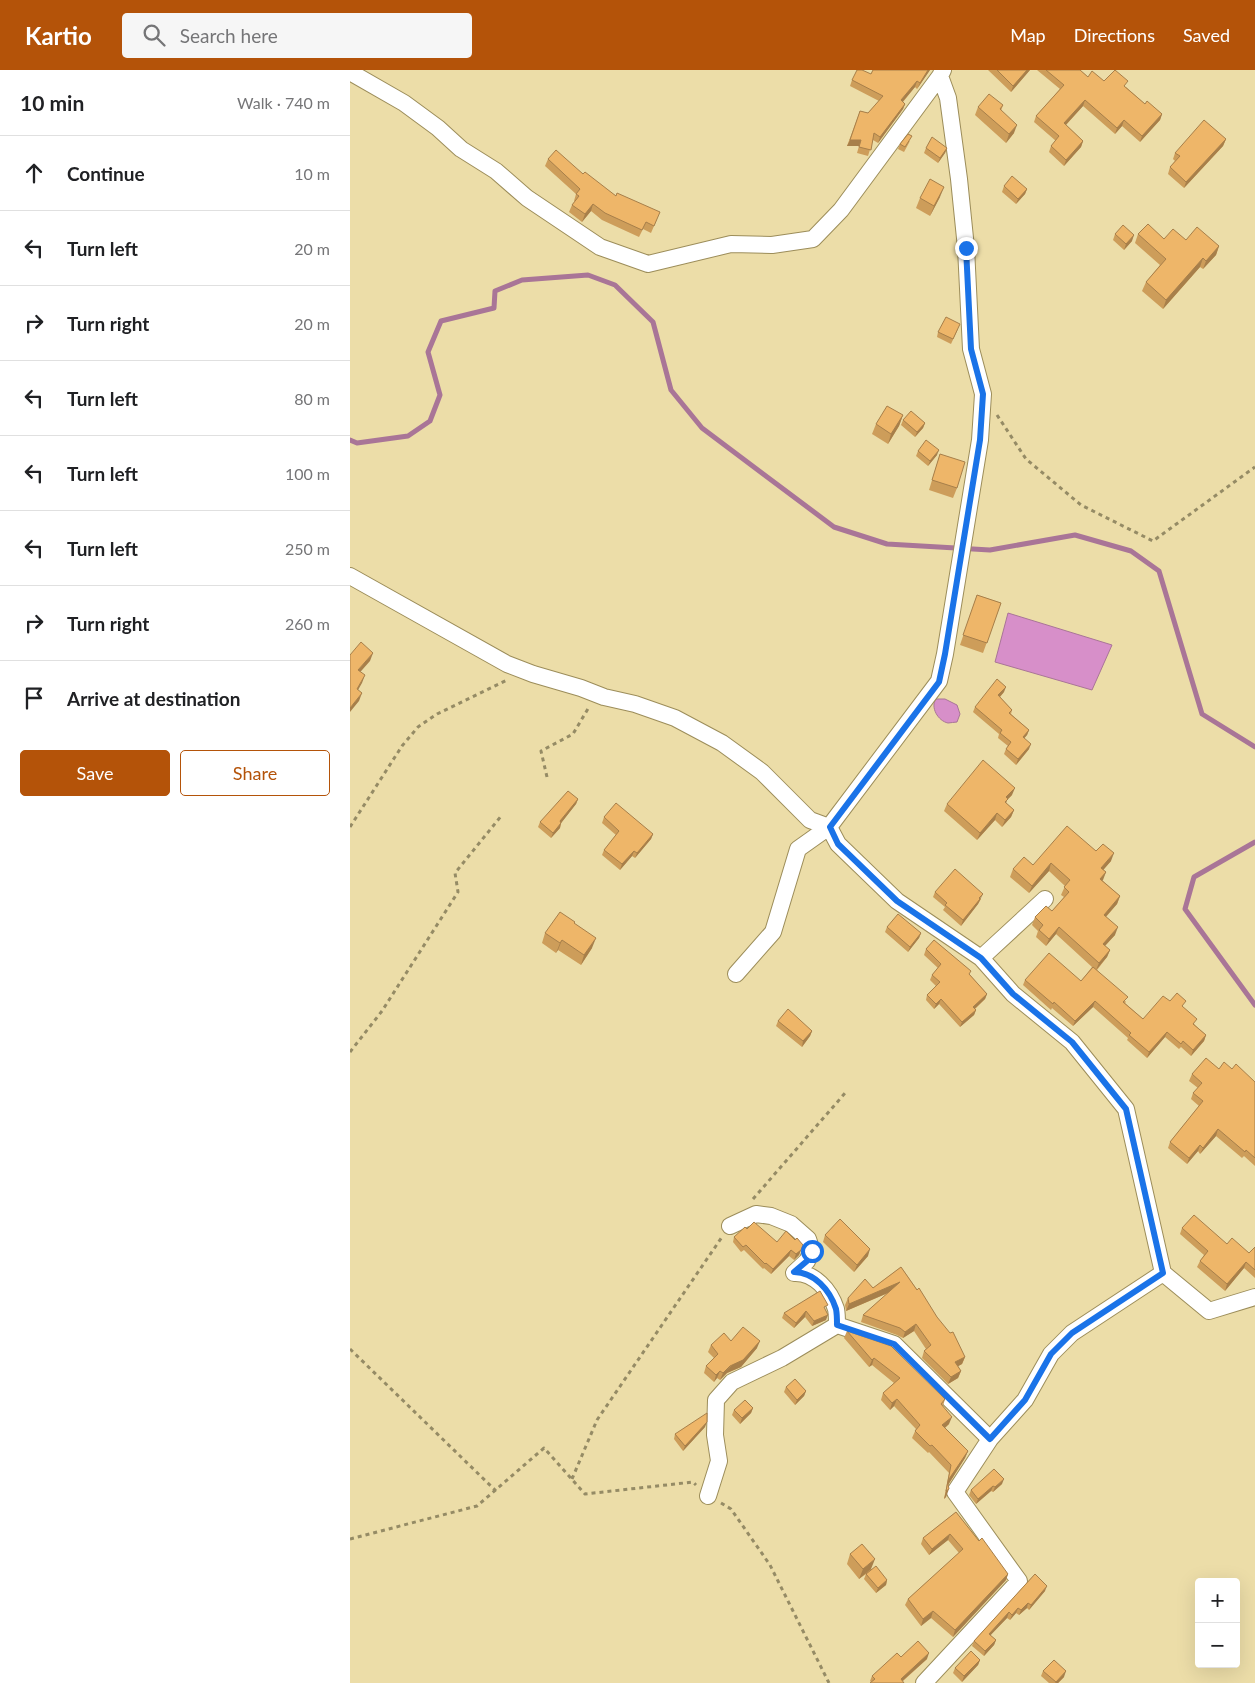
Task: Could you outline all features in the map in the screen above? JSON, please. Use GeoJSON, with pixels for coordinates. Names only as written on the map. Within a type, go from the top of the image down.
{"type":"FeatureCollection","features":[{"type":"Feature","properties":{"kind":"street"},"geometry":{"type":"LineString","coordinates":[[350,72],[404,103],[462,148],[496,171],[528,198],[600,247],[648,264],[731,244],[772,245],[813,239],[841,210],[942,73]]}},
{"type":"Feature","properties":{"kind":"street"},"geometry":{"type":"LineString","coordinates":[[736,974],[773,932],[798,849],[830,827],[939,682],[978,450],[983,394],[971,349],[966,248],[958,170],[948,98],[942,73]]}},
{"type":"Feature","properties":{"kind":"street"},"geometry":{"type":"LineString","coordinates":[[350,576],[507,664],[675,718],[722,743],[762,772],[810,820],[830,827],[838,844],[897,901],[981,958],[1013,994],[1072,1042],[1126,1109],[1163,1273],[1209,1311],[1255,1297]]}},
{"type":"Feature","properties":{"kind":"street"},"geometry":{"type":"LineString","coordinates":[[981,958],[1045,899]]}},
{"type":"Feature","properties":{"kind":"street"},"geometry":{"type":"LineString","coordinates":[[730,1226],[756,1214],[771,1216],[790,1224],[808,1239],[812,1251],[807,1261],[794,1272],[803,1272],[810,1275],[825,1289],[836,1310],[837,1325]]}},
{"type":"Feature","properties":{"kind":"street"},"geometry":{"type":"LineString","coordinates":[[924,1683],[1019,1581],[955,1492],[990,1439],[1025,1400],[1051,1354],[1072,1333],[1163,1273]]}},
{"type":"Feature","properties":{"kind":"street"},"geometry":{"type":"LineString","coordinates":[[708,1496],[719,1461],[715,1435],[716,1400],[732,1382],[782,1358],[837,1325],[894,1344],[990,1439]]}},
{"type":"Feature","properties":{"kind":"path"},"geometry":{"type":"LineString","coordinates":[[983,394],[1026,459],[1081,505],[1153,541],[1255,467]]}},
{"type":"Feature","properties":{"kind":"path"},"geometry":{"type":"LineString","coordinates":[[350,828],[402,746],[418,727],[437,714],[524,671]]}},
{"type":"Feature","properties":{"kind":"path"},"geometry":{"type":"LineString","coordinates":[[547,777],[541,751],[573,734],[597,694]]}},
{"type":"Feature","properties":{"kind":"path"},"geometry":{"type":"LineString","coordinates":[[350,1052],[382,1011],[458,892],[456,873],[502,815]]}},
{"type":"Feature","properties":{"kind":"path"},"geometry":{"type":"LineString","coordinates":[[749,1204],[846,1092]]}},
{"type":"Feature","properties":{"kind":"path"},"geometry":{"type":"LineString","coordinates":[[572,1480],[597,1420],[730,1226]]}},
{"type":"Feature","properties":{"kind":"path"},"geometry":{"type":"LineString","coordinates":[[350,1350],[496,1491]]}},
{"type":"Feature","properties":{"kind":"path"},"geometry":{"type":"LineString","coordinates":[[350,1539],[477,1506],[544,1448],[585,1494],[693,1482],[708,1496],[731,1509],[770,1565],[829,1683]]}},
{"type":"Feature","properties":{"kind":"shaded area"},"geometry":{"type":"Polygon","coordinates":[[[1008,613],[1112,645],[1092,690],[995,662],[1008,613]]]}},
{"type":"Feature","properties":{"kind":"shaded area"},"geometry":{"type":"Polygon","coordinates":[[[936,699],[945,699],[957,705],[960,714],[957,722],[944,722],[938,717],[934,706],[936,699]]]}},
{"type":"Feature","properties":{"kind":"building"},"geometry":{"type":"Polygon","coordinates":[[[857,70],[871,74],[873,70],[928,70],[920,83],[917,81],[901,100],[905,104],[880,137],[874,133],[871,150],[859,147],[861,140],[850,140],[860,111],[868,113],[883,96],[852,80],[857,70]]]}},
{"type":"Feature","properties":{"kind":"building"},"geometry":{"type":"Polygon","coordinates":[[[997,70],[1027,70],[1013,86],[997,70]]]}},
{"type":"Feature","properties":{"kind":"building"},"geometry":{"type":"Polygon","coordinates":[[[1046,70],[1080,70],[1088,77],[1092,71],[1104,81],[1115,70],[1128,81],[1124,86],[1145,104],[1147,101],[1162,114],[1142,136],[1124,120],[1117,128],[1085,100],[1064,123],[1083,141],[1066,160],[1051,146],[1059,136],[1036,116],[1064,85],[1046,70]]]}},
{"type":"Feature","properties":{"kind":"building"},"geometry":{"type":"Polygon","coordinates":[[[989,94],[1003,105],[1000,109],[1017,125],[1009,134],[978,107],[989,94]]]}},
{"type":"Feature","properties":{"kind":"building"},"geometry":{"type":"Polygon","coordinates":[[[1204,120],[1226,139],[1186,182],[1170,167],[1180,156],[1175,153],[1204,120]]]}},
{"type":"Feature","properties":{"kind":"building"},"geometry":{"type":"Polygon","coordinates":[[[908,134],[912,136],[905,147],[900,144],[908,134]]]}},
{"type":"Feature","properties":{"kind":"building"},"geometry":{"type":"Polygon","coordinates":[[[932,137],[947,148],[940,158],[926,148],[932,137]]]}},
{"type":"Feature","properties":{"kind":"building"},"geometry":{"type":"Polygon","coordinates":[[[556,150],[583,174],[585,172],[616,196],[617,193],[660,212],[654,226],[646,222],[642,230],[605,213],[593,204],[585,214],[572,205],[579,196],[576,194],[580,189],[548,159],[556,150]]]}},
{"type":"Feature","properties":{"kind":"building"},"geometry":{"type":"Polygon","coordinates":[[[1012,176],[1027,189],[1018,199],[1004,186],[1012,176]]]}},
{"type":"Feature","properties":{"kind":"building"},"geometry":{"type":"Polygon","coordinates":[[[930,179],[944,187],[934,206],[920,198],[930,179]]]}},
{"type":"Feature","properties":{"kind":"building"},"geometry":{"type":"Polygon","coordinates":[[[1148,224],[1164,239],[1173,229],[1186,240],[1197,227],[1219,246],[1206,261],[1203,258],[1166,300],[1146,282],[1166,259],[1138,234],[1148,224]]]}},
{"type":"Feature","properties":{"kind":"building"},"geometry":{"type":"Polygon","coordinates":[[[1123,225],[1134,235],[1126,244],[1115,234],[1123,225]]]}},
{"type":"Feature","properties":{"kind":"building"},"geometry":{"type":"Polygon","coordinates":[[[946,317],[960,324],[953,339],[938,332],[946,317]]]}},
{"type":"Feature","properties":{"kind":"building"},"geometry":{"type":"Polygon","coordinates":[[[887,406],[903,415],[891,434],[876,424],[887,406]]]}},
{"type":"Feature","properties":{"kind":"building"},"geometry":{"type":"Polygon","coordinates":[[[911,411],[925,423],[917,432],[903,420],[911,411]]]}},
{"type":"Feature","properties":{"kind":"building"},"geometry":{"type":"Polygon","coordinates":[[[926,440],[939,450],[930,461],[918,451],[926,440]]]}},
{"type":"Feature","properties":{"kind":"building"},"geometry":{"type":"Polygon","coordinates":[[[940,454],[965,462],[957,488],[932,480],[940,454]]]}},
{"type":"Feature","properties":{"kind":"building"},"geometry":{"type":"Polygon","coordinates":[[[977,595],[1001,603],[987,643],[963,635],[977,595]]]}},
{"type":"Feature","properties":{"kind":"building"},"geometry":{"type":"Polygon","coordinates":[[[361,642],[373,653],[358,670],[365,675],[357,689],[362,693],[350,708],[350,655],[361,642]]]}},
{"type":"Feature","properties":{"kind":"building"},"geometry":{"type":"Polygon","coordinates":[[[997,679],[1006,687],[998,695],[1012,710],[1009,713],[1029,730],[1023,737],[1031,744],[1018,759],[1006,749],[1011,742],[1000,733],[1002,730],[975,707],[997,679]]]}},
{"type":"Feature","properties":{"kind":"building"},"geometry":{"type":"Polygon","coordinates":[[[983,760],[1015,788],[1006,797],[1008,799],[1005,802],[1014,810],[1005,820],[997,813],[980,833],[947,804],[983,760]]]}},
{"type":"Feature","properties":{"kind":"building"},"geometry":{"type":"Polygon","coordinates":[[[568,791],[578,799],[553,833],[540,822],[568,791]]]}},
{"type":"Feature","properties":{"kind":"building"},"geometry":{"type":"Polygon","coordinates":[[[616,803],[653,834],[637,853],[634,851],[622,864],[604,850],[619,831],[604,817],[616,803]]]}},
{"type":"Feature","properties":{"kind":"building"},"geometry":{"type":"Polygon","coordinates":[[[1067,826],[1096,851],[1103,844],[1114,853],[1101,868],[1106,872],[1100,879],[1120,896],[1104,915],[1118,927],[1103,944],[1110,950],[1099,963],[1059,927],[1049,939],[1039,930],[1043,925],[1035,917],[1046,906],[1052,911],[1069,892],[1064,887],[1070,880],[1051,863],[1032,886],[1013,869],[1024,857],[1033,865],[1067,826]]]}},
{"type":"Feature","properties":{"kind":"building"},"geometry":{"type":"Polygon","coordinates":[[[955,869],[983,894],[963,920],[945,905],[947,903],[935,892],[955,869]]]}},
{"type":"Feature","properties":{"kind":"building"},"geometry":{"type":"Polygon","coordinates":[[[560,912],[596,938],[584,955],[562,940],[560,943],[545,933],[560,912]]]}},
{"type":"Feature","properties":{"kind":"building"},"geometry":{"type":"Polygon","coordinates":[[[898,914],[921,933],[910,947],[887,927],[898,914]]]}},
{"type":"Feature","properties":{"kind":"building"},"geometry":{"type":"Polygon","coordinates":[[[934,940],[971,971],[969,974],[987,994],[973,1007],[976,1010],[962,1022],[941,999],[936,1004],[927,995],[940,982],[932,975],[941,964],[926,949],[934,940]]]}},
{"type":"Feature","properties":{"kind":"building"},"geometry":{"type":"Polygon","coordinates":[[[1049,953],[1081,981],[1093,967],[1128,997],[1123,1002],[1143,1019],[1163,996],[1170,1001],[1177,993],[1186,1001],[1182,1006],[1197,1019],[1193,1024],[1206,1035],[1193,1050],[1183,1041],[1181,1044],[1167,1032],[1149,1052],[1095,1001],[1075,1021],[1025,980],[1049,953]]]}},
{"type":"Feature","properties":{"kind":"building"},"geometry":{"type":"Polygon","coordinates":[[[788,1009],[812,1031],[803,1041],[778,1021],[788,1009]]]}},
{"type":"Feature","properties":{"kind":"building"},"geometry":{"type":"Polygon","coordinates":[[[1206,1058],[1219,1069],[1224,1062],[1232,1069],[1236,1064],[1255,1082],[1255,1158],[1218,1129],[1203,1148],[1200,1145],[1189,1158],[1170,1142],[1203,1101],[1193,1093],[1202,1083],[1192,1074],[1206,1058]]]}},
{"type":"Feature","properties":{"kind":"building"},"geometry":{"type":"Polygon","coordinates":[[[1194,1215],[1227,1244],[1232,1238],[1249,1253],[1255,1247],[1255,1270],[1246,1262],[1227,1284],[1200,1261],[1208,1251],[1182,1228],[1194,1215]]]}},
{"type":"Feature","properties":{"kind":"building"},"geometry":{"type":"Polygon","coordinates":[[[840,1219],[870,1249],[857,1265],[825,1235],[840,1219]]]}},
{"type":"Feature","properties":{"kind":"building"},"geometry":{"type":"Polygon","coordinates":[[[754,1222],[777,1242],[786,1231],[795,1240],[797,1238],[803,1245],[801,1250],[796,1254],[791,1250],[773,1269],[765,1264],[746,1245],[743,1247],[734,1237],[754,1222]]]}},
{"type":"Feature","properties":{"kind":"building"},"geometry":{"type":"Polygon","coordinates":[[[901,1267],[917,1290],[919,1288],[937,1317],[950,1333],[953,1332],[965,1357],[955,1362],[961,1371],[951,1377],[924,1351],[931,1345],[916,1324],[905,1332],[900,1328],[863,1315],[900,1282],[849,1304],[848,1298],[865,1279],[873,1288],[901,1267]]]}},
{"type":"Feature","properties":{"kind":"building"},"geometry":{"type":"Polygon","coordinates":[[[820,1291],[828,1305],[824,1307],[828,1315],[814,1321],[806,1311],[796,1323],[784,1313],[820,1291]]]}},
{"type":"Feature","properties":{"kind":"building"},"geometry":{"type":"Polygon","coordinates":[[[743,1327],[760,1341],[743,1360],[730,1366],[723,1373],[720,1371],[716,1375],[706,1366],[718,1354],[711,1345],[724,1333],[731,1341],[743,1327]]]}},
{"type":"Feature","properties":{"kind":"building"},"geometry":{"type":"Polygon","coordinates":[[[847,1331],[891,1346],[945,1399],[941,1404],[952,1417],[942,1425],[968,1451],[949,1479],[949,1489],[946,1491],[951,1465],[915,1431],[920,1425],[897,1399],[892,1403],[883,1393],[900,1378],[874,1358],[872,1360],[847,1331]]]}},
{"type":"Feature","properties":{"kind":"building"},"geometry":{"type":"Polygon","coordinates":[[[795,1379],[806,1391],[797,1400],[786,1387],[795,1379]]]}},
{"type":"Feature","properties":{"kind":"building"},"geometry":{"type":"Polygon","coordinates":[[[745,1400],[753,1408],[742,1418],[734,1410],[745,1400]]]}},
{"type":"Feature","properties":{"kind":"building"},"geometry":{"type":"Polygon","coordinates":[[[707,1413],[707,1422],[685,1446],[675,1434],[707,1413]]]}},
{"type":"Feature","properties":{"kind":"building"},"geometry":{"type":"Polygon","coordinates":[[[994,1469],[1004,1479],[978,1499],[971,1490],[994,1469]]]}},
{"type":"Feature","properties":{"kind":"building"},"geometry":{"type":"Polygon","coordinates":[[[956,1512],[979,1541],[982,1538],[1008,1574],[955,1630],[933,1611],[923,1619],[908,1599],[963,1549],[950,1534],[932,1549],[923,1538],[956,1512]]]}},
{"type":"Feature","properties":{"kind":"building"},"geometry":{"type":"Polygon","coordinates":[[[862,1544],[875,1559],[863,1569],[850,1554],[862,1544]]]}},
{"type":"Feature","properties":{"kind":"building"},"geometry":{"type":"Polygon","coordinates":[[[876,1566],[887,1580],[878,1588],[866,1574],[876,1566]]]}},
{"type":"Feature","properties":{"kind":"building"},"geometry":{"type":"Polygon","coordinates":[[[1035,1574],[1047,1586],[1031,1605],[1028,1603],[1021,1610],[1018,1608],[1012,1615],[1009,1612],[989,1634],[996,1640],[985,1651],[974,1641],[1035,1574]]]}},
{"type":"Feature","properties":{"kind":"building"},"geometry":{"type":"Polygon","coordinates":[[[918,1641],[929,1653],[901,1679],[904,1683],[870,1683],[875,1679],[872,1676],[897,1653],[901,1657],[918,1641]]]}},
{"type":"Feature","properties":{"kind":"building"},"geometry":{"type":"Polygon","coordinates":[[[971,1651],[980,1660],[964,1676],[955,1668],[971,1651]]]}},
{"type":"Feature","properties":{"kind":"building"},"geometry":{"type":"Polygon","coordinates":[[[1054,1660],[1066,1671],[1056,1682],[1043,1671],[1054,1660]]]}},
{"type":"Feature","properties":{"kind":"waterway"},"geometry":{"type":"LineString","coordinates":[[350,440],[357,443],[408,436],[430,421],[440,395],[428,352],[441,321],[494,308],[495,291],[522,280],[588,275],[615,285],[653,322],[671,390],[702,428],[834,527],[887,544],[990,550],[1075,535],[1131,551],[1159,571],[1202,714],[1255,747]]}},
{"type":"Feature","properties":{"kind":"waterway"},"geometry":{"type":"LineString","coordinates":[[1255,842],[1194,877],[1185,909],[1255,1005]]}},
{"type":"Feature","properties":{"kind":"route"},"geometry":{"type":"LineString","coordinates":[[812,1251],[807,1261],[794,1272],[803,1272],[810,1275],[825,1289],[836,1310],[837,1325],[894,1344],[990,1439],[1025,1400],[1051,1354],[1072,1333],[1163,1273],[1126,1109],[1072,1042],[1013,994],[981,958],[897,901],[838,844],[830,827],[843,807],[939,682],[980,440],[983,394],[971,349],[966,248]]}}]}
